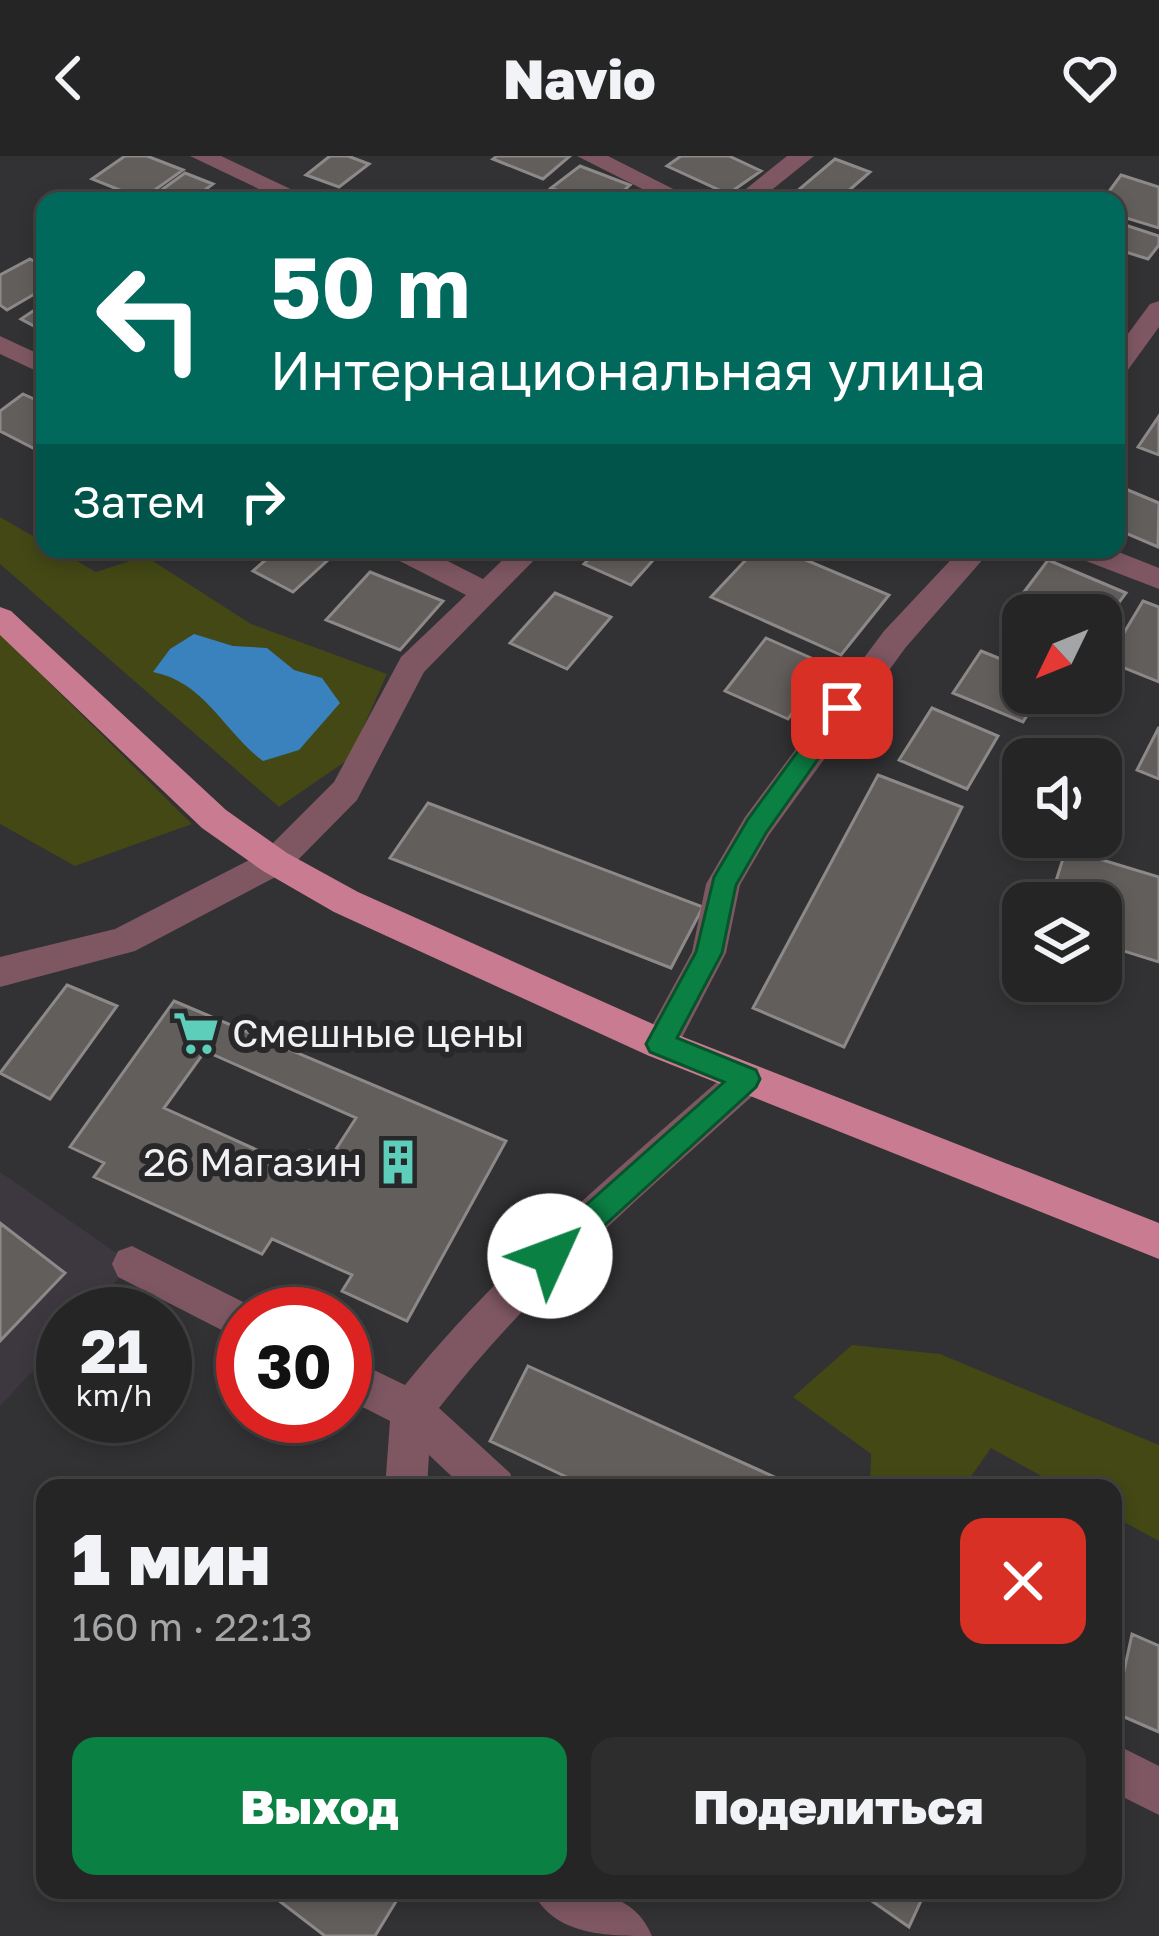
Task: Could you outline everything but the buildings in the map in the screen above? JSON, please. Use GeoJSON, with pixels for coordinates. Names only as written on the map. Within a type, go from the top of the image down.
{"type":"FeatureCollection","features":[{"type":"Feature","properties":{"kind":"main road"},"geometry":{"type":"LineString","coordinates":[[0,618],[214,819],[275,862],[346,902],[660,1044],[1159,1241]]}},
{"type":"Feature","properties":{"kind":"street"},"geometry":{"type":"LineString","coordinates":[[202,156],[284,192]]}},
{"type":"Feature","properties":{"kind":"street"},"geometry":{"type":"LineString","coordinates":[[590,156],[666,192]]}},
{"type":"Feature","properties":{"kind":"street"},"geometry":{"type":"LineString","coordinates":[[755,192],[802,156]]}},
{"type":"Feature","properties":{"kind":"street"},"geometry":{"type":"LineString","coordinates":[[1125,356],[1159,309]]}},
{"type":"Feature","properties":{"kind":"street"},"geometry":{"type":"LineString","coordinates":[[0,344],[36,362]]}},
{"type":"Feature","properties":{"kind":"street"},"geometry":{"type":"LineString","coordinates":[[418,558],[484,592]]}},
{"type":"Feature","properties":{"kind":"street"},"geometry":{"type":"LineString","coordinates":[[0,972],[123,941],[275,862],[346,791],[412,665],[521,558]]}},
{"type":"Feature","properties":{"kind":"street"},"geometry":{"type":"LineString","coordinates":[[660,1044],[709,953],[723,884],[757,826],[895,639],[970,558]]}},
{"type":"Feature","properties":{"kind":"street"},"geometry":{"type":"LineString","coordinates":[[1106,558],[1159,579]]}},
{"type":"Feature","properties":{"kind":"street"},"geometry":{"type":"LineString","coordinates":[[406,1479],[410,1410],[472,1333],[576,1230],[746,1079]]}},
{"type":"Feature","properties":{"kind":"street"},"geometry":{"type":"LineString","coordinates":[[132,1264],[216,1308]]}},
{"type":"Feature","properties":{"kind":"street"},"geometry":{"type":"LineString","coordinates":[[372,1390],[410,1410],[485,1479]]}},
{"type":"Feature","properties":{"kind":"street"},"geometry":{"type":"LineString","coordinates":[[1122,1771],[1159,1792]]}},
{"type":"Feature","properties":{"kind":"street"},"geometry":{"type":"LineString","coordinates":[[570,1899],[628,1936]]}},
{"type":"Feature","properties":{"kind":"shaded area"},"geometry":{"type":"Polygon","coordinates":[[[0,1172],[132,1264],[110,1287],[36,1287],[36,1367],[0,1406],[0,1172]]]}},
{"type":"Feature","properties":{"kind":"green space"},"geometry":{"type":"Polygon","coordinates":[[[0,517],[36,538],[36,558],[72,558],[96,572],[148,558],[251,624],[387,674],[349,759],[279,807],[0,564],[0,517]]]}},
{"type":"Feature","properties":{"kind":"green space"},"geometry":{"type":"Polygon","coordinates":[[[0,634],[192,824],[75,866],[0,824],[0,634]]]}},
{"type":"Feature","properties":{"kind":"green space"},"geometry":{"type":"Polygon","coordinates":[[[852,1345],[940,1354],[1159,1445],[1159,1541],[1122,1521],[1122,1479],[1047,1479],[991,1448],[969,1479],[870,1479],[871,1454],[793,1397],[852,1345]]]}},
{"type":"Feature","properties":{"kind":"water"},"geometry":{"type":"Polygon","coordinates":[[[194,634],[233,646],[267,648],[294,670],[322,678],[340,703],[299,750],[263,761],[187,686],[153,672],[170,649],[194,634]]]}},
{"type":"Feature","properties":{"kind":"place","name":"Смешные цены"},"geometry":{"type":"Point","coordinates":[196,1033]}},
{"type":"Feature","properties":{"kind":"place","name":"26 Магазин"},"geometry":{"type":"Point","coordinates":[398,1162]}},
{"type":"Feature","properties":{"kind":"route"},"geometry":{"type":"LineString","coordinates":[[550,1256],[746,1079],[660,1044],[709,953],[723,884],[757,826],[842,708]]}}]}
